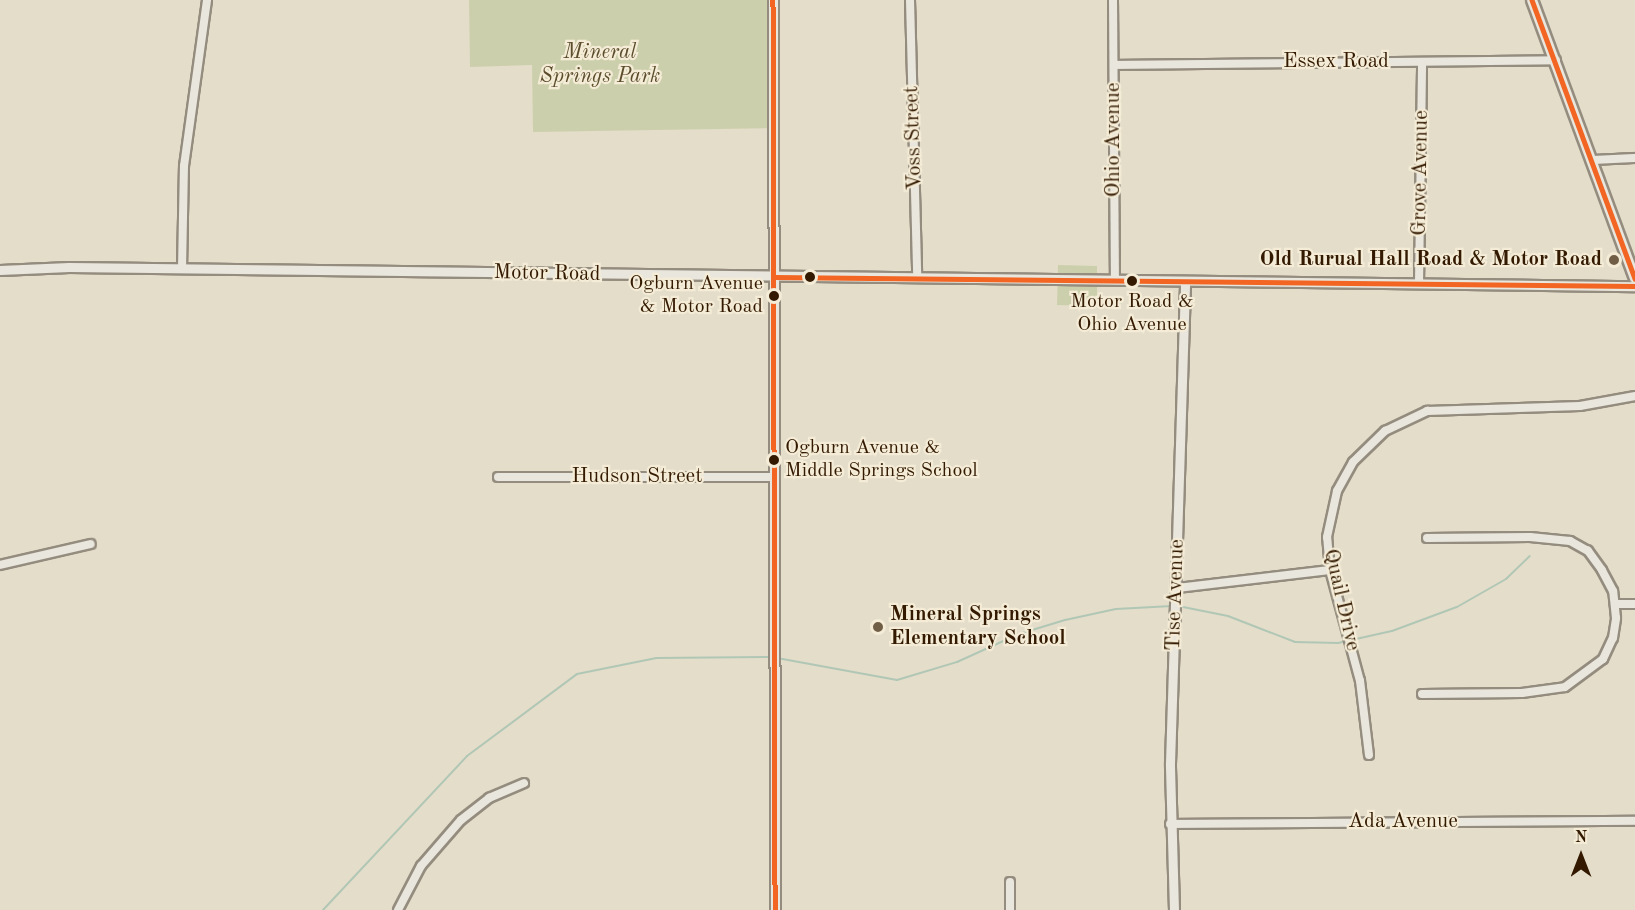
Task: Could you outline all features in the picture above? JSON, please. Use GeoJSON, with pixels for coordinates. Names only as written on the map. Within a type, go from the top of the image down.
{"type":"FeatureCollection","features":[{"type":"Feature","properties":{"kind":"main road"},"geometry":{"type":"LineString","coordinates":[[1532,0],[1557,60],[1635,279]]}},
{"type":"Feature","properties":{"kind":"street"},"geometry":{"type":"LineString","coordinates":[[182,269],[184,166],[207,0]]}},
{"type":"Feature","properties":{"kind":"street"},"geometry":{"type":"LineString","coordinates":[[773,0],[775,910]]}},
{"type":"Feature","properties":{"kind":"street","name":"Voss Street"},"geometry":{"type":"LineString","coordinates":[[910,0],[917,276]]}},
{"type":"Feature","properties":{"kind":"street","name":"Ohio Avenue"},"geometry":{"type":"LineString","coordinates":[[1113,0],[1115,280]]}},
{"type":"Feature","properties":{"kind":"street","name":"Essex Road"},"geometry":{"type":"LineString","coordinates":[[1114,65],[1557,60]]}},
{"type":"Feature","properties":{"kind":"street","name":"Grove Avenue"},"geometry":{"type":"LineString","coordinates":[[1419,284],[1422,62]]}},
{"type":"Feature","properties":{"kind":"street"},"geometry":{"type":"LineString","coordinates":[[1592,160],[1635,158]]}},
{"type":"Feature","properties":{"kind":"street","name":"Motor Road"},"geometry":{"type":"LineString","coordinates":[[0,270],[182,269],[774,277],[917,276],[1635,286]]}},
{"type":"Feature","properties":{"kind":"street","name":"Tise Avenue"},"geometry":{"type":"LineString","coordinates":[[1174,910],[1170,824],[1185,280]]}},
{"type":"Feature","properties":{"kind":"street","name":"Quail Drive"},"geometry":{"type":"LineString","coordinates":[[1369,755],[1360,681],[1330,570],[1327,524],[1344,476],[1374,439],[1405,419],[1427,411],[1580,406],[1635,396]]}},
{"type":"Feature","properties":{"kind":"street","name":"Hudson Street"},"geometry":{"type":"LineString","coordinates":[[498,477],[775,477]]}},
{"type":"Feature","properties":{"kind":"street"},"geometry":{"type":"LineString","coordinates":[[1422,694],[1522,693],[1565,687],[1603,659],[1616,628],[1616,604],[1610,585],[1595,558],[1570,541],[1530,537],[1427,538]]}},
{"type":"Feature","properties":{"kind":"street"},"geometry":{"type":"LineString","coordinates":[[0,566],[91,544]]}},
{"type":"Feature","properties":{"kind":"street"},"geometry":{"type":"LineString","coordinates":[[1177,588],[1330,570]]}},
{"type":"Feature","properties":{"kind":"street"},"geometry":{"type":"LineString","coordinates":[[1616,604],[1635,604]]}},
{"type":"Feature","properties":{"kind":"street"},"geometry":{"type":"LineString","coordinates":[[398,910],[421,866],[461,820],[485,801],[524,783]]}},
{"type":"Feature","properties":{"kind":"street","name":"Ada Avenue"},"geometry":{"type":"LineString","coordinates":[[1170,824],[1635,821]]}},
{"type":"Feature","properties":{"kind":"street"},"geometry":{"type":"LineString","coordinates":[[1010,882],[1010,910]]}},
{"type":"Feature","properties":{"kind":"green space","name":"Mineral Springs Park"},"geometry":{"type":"Polygon","coordinates":[[[469,0],[771,0],[772,128],[533,132],[532,65],[470,67],[469,0]]]}},
{"type":"Feature","properties":{"kind":"green space"},"geometry":{"type":"Polygon","coordinates":[[[1058,265],[1097,266],[1097,306],[1057,305],[1058,265]]]}},
{"type":"Feature","properties":{"kind":"waterway"},"geometry":{"type":"LineString","coordinates":[[1178,606],[1228,616],[1295,642],[1338,643],[1392,631],[1457,607],[1506,579],[1530,556]]}},
{"type":"Feature","properties":{"kind":"waterway"},"geometry":{"type":"LineString","coordinates":[[777,658],[897,680],[957,662],[1019,634],[1065,620],[1116,609],[1172,606]]}},
{"type":"Feature","properties":{"kind":"waterway"},"geometry":{"type":"LineString","coordinates":[[323,910],[467,756],[577,674],[656,658],[772,657]]}},
{"type":"Feature","properties":{"kind":"transit line"},"geometry":{"type":"LineString","coordinates":[[773,0],[775,910]]}},
{"type":"Feature","properties":{"kind":"transit line"},"geometry":{"type":"LineString","coordinates":[[1532,0],[1635,279]]}},
{"type":"Feature","properties":{"kind":"transit line"},"geometry":{"type":"LineString","coordinates":[[774,277],[1635,286]]}},
{"type":"Feature","properties":{"kind":"place","name":"Old Rurual Hall Road & Motor Road"},"geometry":{"type":"Point","coordinates":[1614,260]}},
{"type":"Feature","properties":{"kind":"place","name":"Motor Road & Ohio Avenue"},"geometry":{"type":"Point","coordinates":[1132,281]}},
{"type":"Feature","properties":{"kind":"place","name":"Ogburn Avenue & Motor Road"},"geometry":{"type":"Point","coordinates":[774,296]}},
{"type":"Feature","properties":{"kind":"place","name":"Ogburn Avenue & Middle Springs School"},"geometry":{"type":"Point","coordinates":[774,460]}},
{"type":"Feature","properties":{"kind":"place","name":"Mineral Springs Elementary School"},"geometry":{"type":"Point","coordinates":[878,627]}}]}
